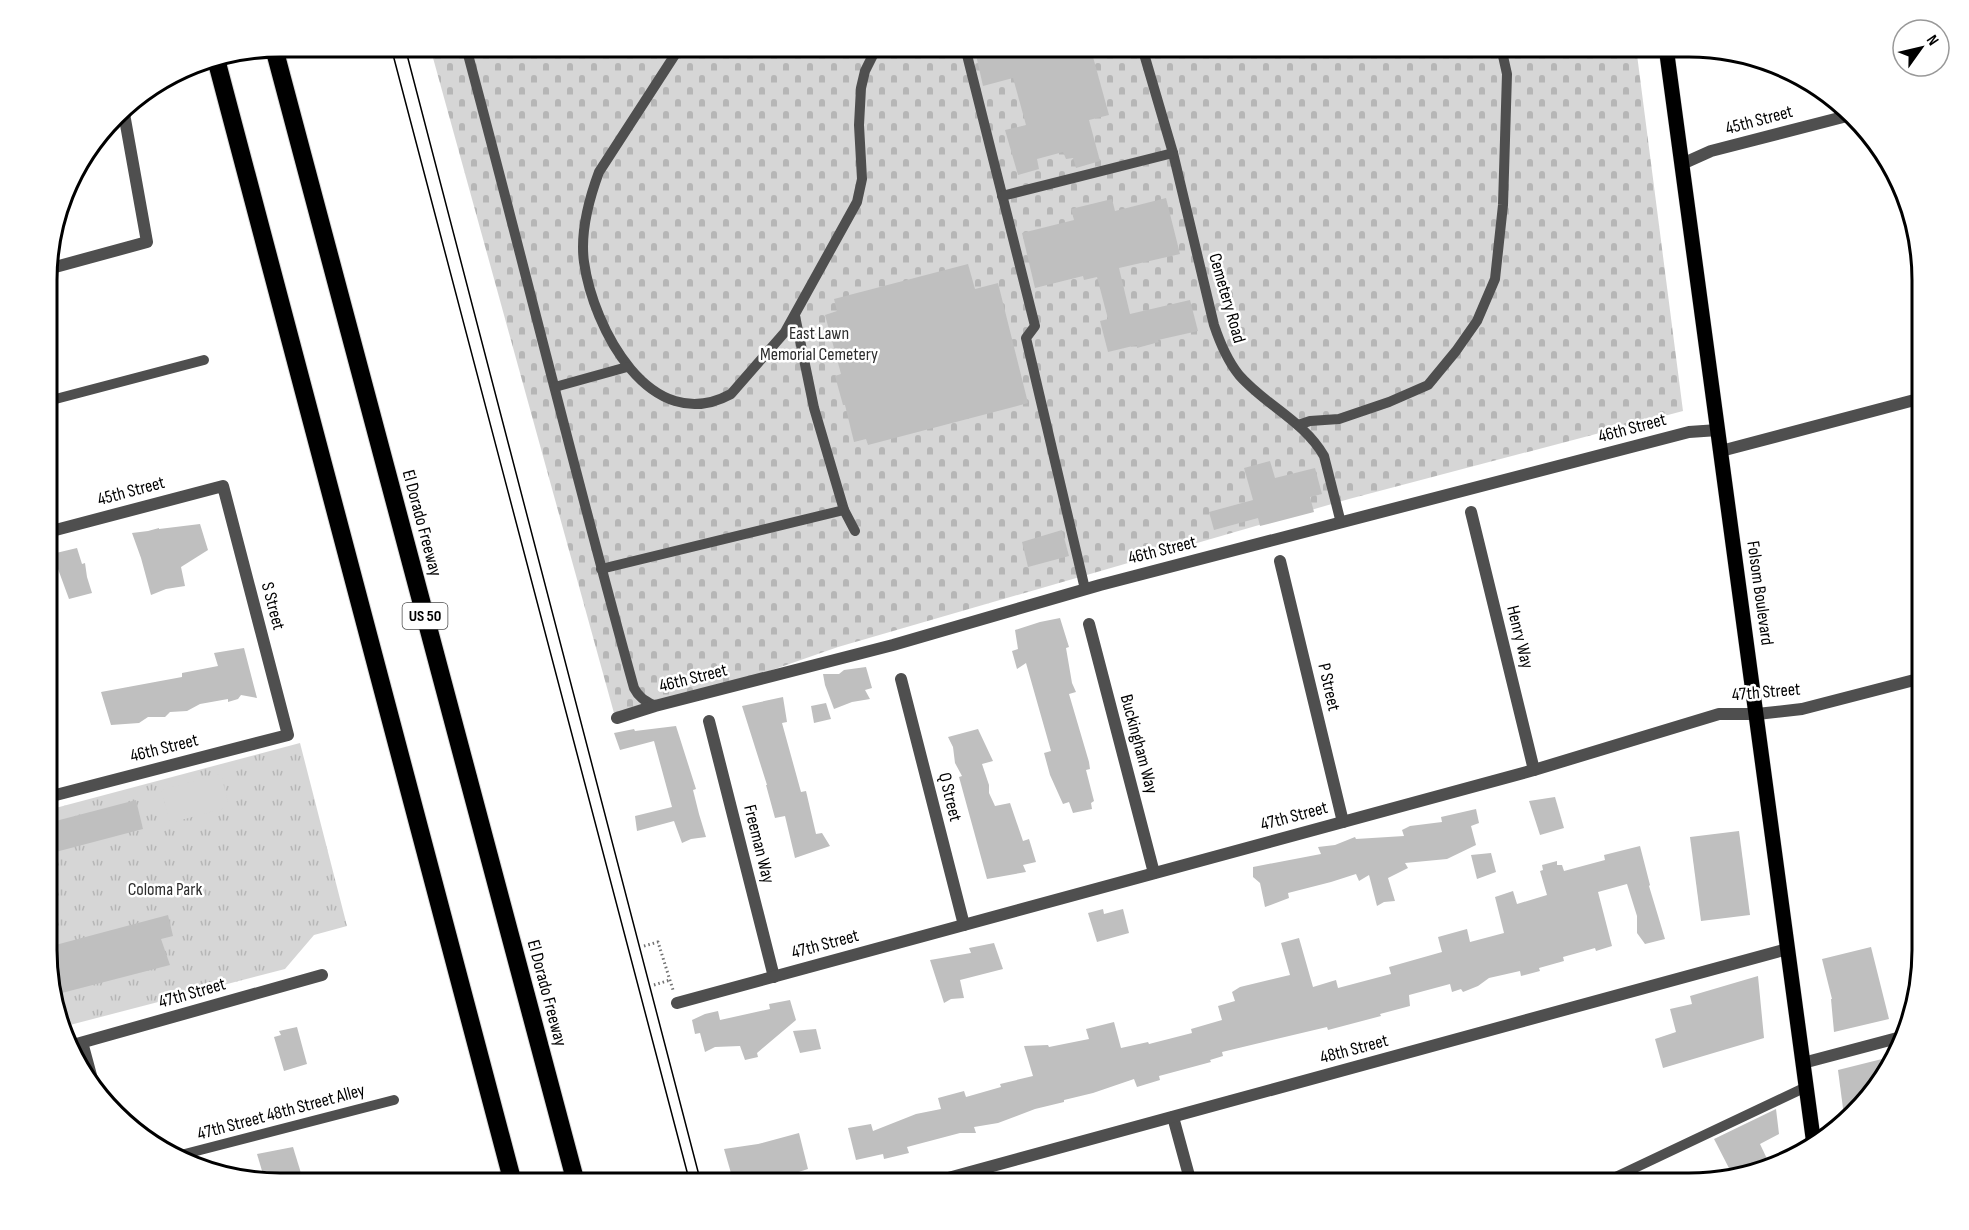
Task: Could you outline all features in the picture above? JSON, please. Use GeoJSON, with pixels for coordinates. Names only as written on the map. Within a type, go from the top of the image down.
{"type":"FeatureCollection","features":[{"type":"Feature","properties":{"kind":"highway","name":"El Dorado Freeway"},"geometry":{"type":"LineString","coordinates":[[276,57],[573,1173]]}},
{"type":"Feature","properties":{"kind":"highway"},"geometry":{"type":"LineString","coordinates":[[218,66],[510,1173]]}},
{"type":"Feature","properties":{"kind":"main road","name":"Folsom Boulevard"},"geometry":{"type":"LineString","coordinates":[[1667,57],[1813,1135]]}},
{"type":"Feature","properties":{"kind":"street","name":"45th Street"},"geometry":{"type":"LineString","coordinates":[[1682,165],[1711,151],[1842,117]]}},
{"type":"Feature","properties":{"kind":"street"},"geometry":{"type":"LineString","coordinates":[[57,267],[147,242],[125,119]]}},
{"type":"Feature","properties":{"kind":"street"},"geometry":{"type":"LineString","coordinates":[[1721,452],[1912,401]]}},
{"type":"Feature","properties":{"kind":"street","name":"46th Street"},"geometry":{"type":"LineString","coordinates":[[617,718],[655,706],[893,645],[1085,589],[1689,432],[1718,430]]}},
{"type":"Feature","properties":{"kind":"street","name":"45th Street"},"geometry":{"type":"LineString","coordinates":[[57,530],[223,486]]}},
{"type":"Feature","properties":{"kind":"street","name":"S Street"},"geometry":{"type":"LineString","coordinates":[[223,486],[288,735]]}},
{"type":"Feature","properties":{"kind":"street","name":"Henry Way"},"geometry":{"type":"LineString","coordinates":[[1471,512],[1534,770]]}},
{"type":"Feature","properties":{"kind":"street","name":"P Street"},"geometry":{"type":"LineString","coordinates":[[1280,561],[1342,822]]}},
{"type":"Feature","properties":{"kind":"street","name":"Buckingham Way"},"geometry":{"type":"LineString","coordinates":[[1089,624],[1154,873]]}},
{"type":"Feature","properties":{"kind":"street","name":"Q Street"},"geometry":{"type":"LineString","coordinates":[[901,679],[964,925]]}},
{"type":"Feature","properties":{"kind":"street","name":"47th Street"},"geometry":{"type":"LineString","coordinates":[[677,1003],[1534,770],[1719,714],[1756,714],[1802,709],[1912,681]]}},
{"type":"Feature","properties":{"kind":"street","name":"Freeman Way"},"geometry":{"type":"LineString","coordinates":[[709,721],[774,977]]}},
{"type":"Feature","properties":{"kind":"street","name":"46th Street"},"geometry":{"type":"LineString","coordinates":[[57,795],[288,735]]}},
{"type":"Feature","properties":{"kind":"street","name":"48th Street"},"geometry":{"type":"LineString","coordinates":[[967,1173],[1787,949]]}},
{"type":"Feature","properties":{"kind":"street","name":"47th Street"},"geometry":{"type":"LineString","coordinates":[[78,1044],[322,975]]}},
{"type":"Feature","properties":{"kind":"street"},"geometry":{"type":"LineString","coordinates":[[1803,1063],[1893,1039]]}},
{"type":"Feature","properties":{"kind":"street"},"geometry":{"type":"LineString","coordinates":[[1173,1117],[1188,1173]]}},
{"type":"Feature","properties":{"kind":"lane"},"geometry":{"type":"LineString","coordinates":[[469,57],[634,688],[637,695],[655,706]]}},
{"type":"Feature","properties":{"kind":"lane"},"geometry":{"type":"LineString","coordinates":[[673,57],[600,172],[592,190],[584,240],[584,261],[588,282],[604,328],[627,367],[654,390],[682,403],[696,404],[707,404],[720,400],[731,394],[748,377],[785,332],[849,218],[861,191],[860,97],[865,71],[872,57]]}},
{"type":"Feature","properties":{"kind":"lane"},"geometry":{"type":"LineString","coordinates":[[968,57],[1035,326],[1026,338],[1085,589]]}},
{"type":"Feature","properties":{"kind":"lane","name":"Cemetery Road"},"geometry":{"type":"LineString","coordinates":[[1145,57],[1173,153],[1221,346],[1240,377],[1310,436],[1324,456],[1341,523]]}},
{"type":"Feature","properties":{"kind":"lane"},"geometry":{"type":"LineString","coordinates":[[1298,425],[1310,421],[1339,419],[1389,402],[1428,385],[1477,321],[1495,279],[1503,205],[1507,74],[1503,57]]}},
{"type":"Feature","properties":{"kind":"lane"},"geometry":{"type":"LineString","coordinates":[[1002,196],[1173,153]]}},
{"type":"Feature","properties":{"kind":"lane"},"geometry":{"type":"LineString","coordinates":[[795,316],[814,408],[844,510],[855,531]]}},
{"type":"Feature","properties":{"kind":"lane"},"geometry":{"type":"LineString","coordinates":[[57,399],[204,360]]}},
{"type":"Feature","properties":{"kind":"lane"},"geometry":{"type":"LineString","coordinates":[[555,387],[627,367]]}},
{"type":"Feature","properties":{"kind":"lane"},"geometry":{"type":"LineString","coordinates":[[601,569],[844,510]]}},
{"type":"Feature","properties":{"kind":"lane"},"geometry":{"type":"LineString","coordinates":[[1624,1173],[1806,1088]]}},
{"type":"Feature","properties":{"kind":"lane","name":"47th Street 48th Street Alley"},"geometry":{"type":"LineString","coordinates":[[188,1153],[394,1100]]}},
{"type":"Feature","properties":{"kind":"path"},"geometry":{"type":"LineString","coordinates":[[644,946],[658,942],[677,1003]]}},
{"type":"Feature","properties":{"kind":"path"},"geometry":{"type":"LineString","coordinates":[[654,985],[670,980]]}},
{"type":"Feature","properties":{"kind":"green space","name":"East Lawn Memorial Cemetery"},"geometry":{"type":"Polygon","coordinates":[[[433,57],[1637,57],[1683,411],[1349,499],[838,647],[617,724],[433,57]]]}},
{"type":"Feature","properties":{"kind":"green space","name":"Coloma Park"},"geometry":{"type":"Polygon","coordinates":[[[300,743],[347,926],[314,935],[285,969],[70,1025],[61,993],[57,964],[57,808],[300,743]]]}},
{"type":"Feature","properties":{"kind":"green space"},"geometry":{"type":"Polygon","coordinates":[[[221,774],[229,807],[170,823],[161,790],[221,774]]]}},
{"type":"Feature","properties":{"kind":"building"},"geometry":{"type":"Polygon","coordinates":[[[976,57],[1093,57],[1109,115],[1089,120],[1100,161],[1076,168],[1073,158],[1066,159],[1063,152],[1037,159],[1039,169],[1018,175],[1005,130],[1026,125],[1013,78],[983,86],[976,57]]]}},
{"type":"Feature","properties":{"kind":"building"},"geometry":{"type":"Polygon","coordinates":[[[1166,198],[1180,254],[1119,268],[1130,314],[1190,300],[1198,331],[1158,340],[1159,342],[1137,348],[1137,345],[1108,352],[1100,321],[1108,319],[1097,277],[1084,280],[1083,276],[1035,288],[1022,233],[1074,220],[1071,209],[1112,199],[1115,211],[1166,198]]]}},
{"type":"Feature","properties":{"kind":"building"},"geometry":{"type":"Polygon","coordinates":[[[968,264],[975,289],[998,283],[1028,403],[868,445],[866,439],[854,442],[835,376],[841,374],[825,315],[837,311],[834,299],[968,264]]]}},
{"type":"Feature","properties":{"kind":"building"},"geometry":{"type":"Polygon","coordinates":[[[1270,461],[1275,478],[1315,468],[1322,494],[1310,497],[1314,512],[1260,526],[1258,518],[1214,530],[1209,512],[1253,500],[1244,468],[1270,461]]]}},
{"type":"Feature","properties":{"kind":"building"},"geometry":{"type":"Polygon","coordinates":[[[200,524],[208,550],[181,567],[185,586],[166,589],[151,595],[132,533],[200,524]]]}},
{"type":"Feature","properties":{"kind":"building"},"geometry":{"type":"Polygon","coordinates":[[[1062,530],[1069,556],[1028,567],[1022,542],[1062,530]]]}},
{"type":"Feature","properties":{"kind":"building"},"geometry":{"type":"Polygon","coordinates":[[[77,548],[82,564],[85,563],[92,593],[69,599],[58,569],[57,553],[77,548]]]}},
{"type":"Feature","properties":{"kind":"building"},"geometry":{"type":"Polygon","coordinates":[[[1060,618],[1069,647],[1066,648],[1072,683],[1076,692],[1069,694],[1089,762],[1090,769],[1086,770],[1094,801],[1091,803],[1092,809],[1073,813],[1069,802],[1063,804],[1050,775],[1044,753],[1051,751],[1026,663],[1017,669],[1012,651],[1018,649],[1015,630],[1060,618]]]}},
{"type":"Feature","properties":{"kind":"building"},"geometry":{"type":"Polygon","coordinates":[[[244,648],[257,698],[241,695],[238,699],[228,702],[228,699],[200,704],[187,711],[170,712],[165,717],[148,717],[139,723],[111,725],[101,692],[182,677],[182,673],[218,666],[214,653],[244,648]]]}},
{"type":"Feature","properties":{"kind":"building"},"geometry":{"type":"Polygon","coordinates":[[[866,667],[872,688],[865,690],[870,699],[852,702],[834,709],[823,674],[839,674],[844,670],[866,667]]]}},
{"type":"Feature","properties":{"kind":"building"},"geometry":{"type":"Polygon","coordinates":[[[783,697],[787,722],[782,723],[801,792],[806,791],[816,834],[822,833],[830,846],[795,858],[785,816],[775,818],[742,706],[783,697]]]}},
{"type":"Feature","properties":{"kind":"building"},"geometry":{"type":"Polygon","coordinates":[[[826,703],[831,719],[814,723],[811,706],[826,703]]]}},
{"type":"Feature","properties":{"kind":"building"},"geometry":{"type":"Polygon","coordinates":[[[676,726],[696,789],[693,790],[706,837],[682,843],[674,821],[637,831],[635,816],[672,807],[654,741],[620,750],[614,733],[676,726]]]}},
{"type":"Feature","properties":{"kind":"building"},"geometry":{"type":"Polygon","coordinates":[[[978,729],[993,761],[982,764],[989,785],[989,793],[995,806],[1010,803],[1023,841],[1029,839],[1036,862],[1023,865],[1026,872],[987,879],[959,777],[962,776],[955,763],[953,747],[948,737],[978,729]]]}},
{"type":"Feature","properties":{"kind":"building"},"geometry":{"type":"Polygon","coordinates":[[[1555,797],[1564,828],[1540,835],[1529,801],[1555,797]]]}},
{"type":"Feature","properties":{"kind":"building"},"geometry":{"type":"Polygon","coordinates":[[[136,800],[143,829],[57,852],[57,821],[136,800]]]}},
{"type":"Feature","properties":{"kind":"building"},"geometry":{"type":"Polygon","coordinates":[[[1476,809],[1479,823],[1471,826],[1476,845],[1447,859],[1405,863],[1408,868],[1388,878],[1395,901],[1384,902],[1377,906],[1369,875],[1359,881],[1356,874],[1288,893],[1289,898],[1265,907],[1260,883],[1253,877],[1253,867],[1321,854],[1318,847],[1335,845],[1355,837],[1356,839],[1404,836],[1402,830],[1410,826],[1442,822],[1441,817],[1476,809]]]}},
{"type":"Feature","properties":{"kind":"building"},"geometry":{"type":"Polygon","coordinates":[[[1739,831],[1750,915],[1701,921],[1690,837],[1739,831]]]}},
{"type":"Feature","properties":{"kind":"building"},"geometry":{"type":"Polygon","coordinates":[[[1640,846],[1665,939],[1645,944],[1637,933],[1637,916],[1627,884],[1598,892],[1612,946],[1563,957],[1564,961],[1521,976],[1520,971],[1489,978],[1478,986],[1463,992],[1461,989],[1452,992],[1450,984],[1409,995],[1410,1006],[1380,1014],[1381,1016],[1328,1030],[1327,1027],[1222,1052],[1223,1056],[1210,1060],[1211,1062],[1159,1076],[1160,1080],[1137,1087],[1134,1079],[1035,1109],[998,1123],[974,1127],[976,1133],[960,1133],[907,1147],[909,1153],[884,1159],[883,1154],[856,1160],[848,1128],[871,1124],[873,1131],[916,1114],[941,1109],[938,1098],[964,1091],[966,1097],[1001,1087],[1000,1084],[1033,1076],[1024,1046],[1048,1045],[1049,1047],[1089,1039],[1086,1029],[1114,1022],[1121,1048],[1148,1042],[1149,1044],[1192,1033],[1191,1029],[1222,1020],[1218,1006],[1235,1001],[1232,992],[1240,987],[1290,975],[1281,943],[1299,938],[1313,987],[1336,980],[1338,988],[1391,974],[1389,967],[1442,952],[1438,937],[1467,929],[1470,942],[1504,933],[1495,897],[1513,891],[1517,904],[1547,895],[1540,871],[1543,870],[1542,865],[1557,861],[1557,865],[1562,865],[1564,871],[1605,860],[1604,855],[1640,846]]]}},
{"type":"Feature","properties":{"kind":"building"},"geometry":{"type":"Polygon","coordinates":[[[1491,853],[1496,872],[1477,879],[1471,855],[1491,853]]]}},
{"type":"Feature","properties":{"kind":"building"},"geometry":{"type":"Polygon","coordinates":[[[1103,909],[1104,914],[1123,909],[1129,933],[1097,942],[1088,913],[1103,909]]]}},
{"type":"Feature","properties":{"kind":"building"},"geometry":{"type":"Polygon","coordinates":[[[168,915],[173,936],[161,939],[170,965],[61,993],[57,945],[168,915]]]}},
{"type":"Feature","properties":{"kind":"building"},"geometry":{"type":"Polygon","coordinates":[[[994,943],[1003,969],[960,980],[964,998],[951,999],[944,1003],[930,960],[971,953],[969,948],[994,943]]]}},
{"type":"Feature","properties":{"kind":"building"},"geometry":{"type":"Polygon","coordinates":[[[1871,947],[1889,1019],[1834,1032],[1832,999],[1822,959],[1871,947]]]}},
{"type":"Feature","properties":{"kind":"building"},"geometry":{"type":"Polygon","coordinates":[[[1758,976],[1764,1038],[1663,1068],[1655,1039],[1676,1032],[1670,1009],[1692,1004],[1690,996],[1758,976]]]}},
{"type":"Feature","properties":{"kind":"building"},"geometry":{"type":"Polygon","coordinates":[[[790,1000],[796,1020],[757,1053],[758,1057],[745,1060],[740,1046],[715,1047],[705,1052],[700,1033],[695,1034],[692,1020],[705,1014],[718,1011],[720,1020],[770,1009],[769,1004],[790,1000]]]}},
{"type":"Feature","properties":{"kind":"building"},"geometry":{"type":"Polygon","coordinates":[[[297,1027],[307,1064],[284,1071],[274,1037],[281,1035],[279,1031],[297,1027]]]}},
{"type":"Feature","properties":{"kind":"building"},"geometry":{"type":"Polygon","coordinates":[[[816,1029],[821,1049],[800,1053],[793,1031],[816,1029]]]}},
{"type":"Feature","properties":{"kind":"building"},"geometry":{"type":"Polygon","coordinates":[[[1882,1060],[1866,1086],[1843,1111],[1838,1070],[1882,1060]]]}},
{"type":"Feature","properties":{"kind":"building"},"geometry":{"type":"Polygon","coordinates":[[[1776,1109],[1779,1134],[1760,1144],[1767,1159],[1730,1169],[1714,1139],[1776,1109]]]}},
{"type":"Feature","properties":{"kind":"building"},"geometry":{"type":"Polygon","coordinates":[[[799,1133],[808,1169],[796,1173],[731,1173],[724,1149],[758,1144],[799,1133]]]}},
{"type":"Feature","properties":{"kind":"building"},"geometry":{"type":"Polygon","coordinates":[[[293,1147],[301,1173],[262,1173],[257,1154],[293,1147]]]}},
{"type":"Feature","properties":{"kind":"tram line"},"geometry":{"type":"LineString","coordinates":[[394,57],[687,1173]]}},
{"type":"Feature","properties":{"kind":"tram line"},"geometry":{"type":"LineString","coordinates":[[408,57],[698,1173]]}}]}
